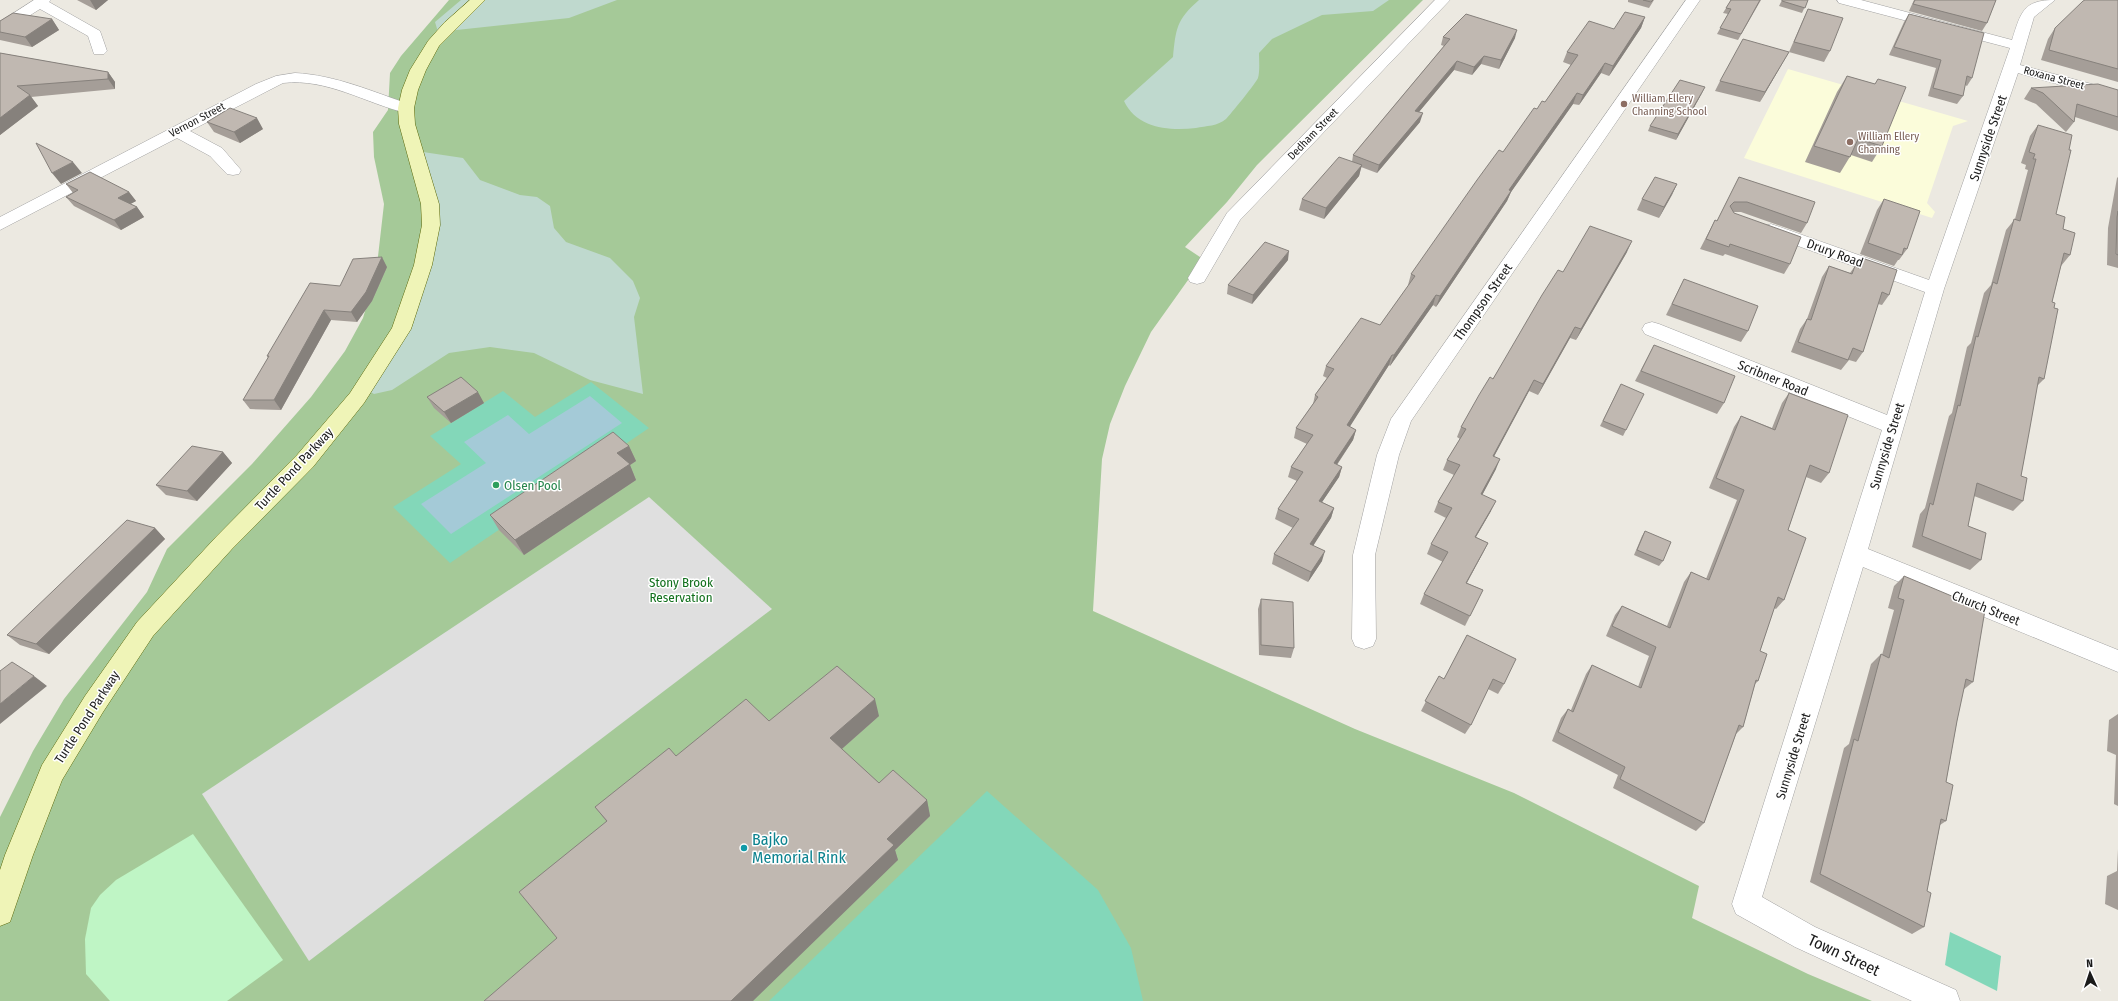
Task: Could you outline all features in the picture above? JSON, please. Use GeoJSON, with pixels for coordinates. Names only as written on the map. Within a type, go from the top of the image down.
{"type":"FeatureCollection","features":[{"type":"Feature","properties":{"kind":"main road","name":"Turtle Pond Parkway"},"geometry":{"type":"LineString","coordinates":[[0,912],[19,855],[51,774],[94,704],[145,628],[224,543],[305,461],[357,398],[401,329],[423,265],[431,225],[430,204],[407,124],[406,108],[418,70],[433,44],[449,26],[478,0]]}},
{"type":"Feature","properties":{"kind":"street","name":"Dedham Street"},"geometry":{"type":"LineString","coordinates":[[1197,278],[1233,217],[1443,0]]}},
{"type":"Feature","properties":{"kind":"street","name":"Thompson Street"},"geometry":{"type":"LineString","coordinates":[[1364,638],[1364,555],[1388,455],[1401,419],[1693,0]]}},
{"type":"Feature","properties":{"kind":"street"},"geometry":{"type":"LineString","coordinates":[[1844,0],[2019,46]]}},
{"type":"Feature","properties":{"kind":"street","name":"Sunnyside Street"},"geometry":{"type":"LineString","coordinates":[[1746,904],[1855,554],[1935,289],[2012,67],[2027,15],[2048,0]]}},
{"type":"Feature","properties":{"kind":"street"},"geometry":{"type":"LineString","coordinates":[[0,28],[42,1],[95,34],[99,51]]}},
{"type":"Feature","properties":{"kind":"street","name":"Roxana Street"},"geometry":{"type":"LineString","coordinates":[[2012,67],[2118,96]]}},
{"type":"Feature","properties":{"kind":"street","name":"Vernon Street"},"geometry":{"type":"LineString","coordinates":[[0,224],[280,79],[300,77],[325,81],[406,108]]}},
{"type":"Feature","properties":{"kind":"street"},"geometry":{"type":"LineString","coordinates":[[177,131],[216,152],[233,170]]}},
{"type":"Feature","properties":{"kind":"street","name":"Drury Road"},"geometry":{"type":"LineString","coordinates":[[1756,225],[1935,289]]}},
{"type":"Feature","properties":{"kind":"street","name":"Scribner Road"},"geometry":{"type":"LineString","coordinates":[[1652,329],[1893,426]]}},
{"type":"Feature","properties":{"kind":"street","name":"Church Street"},"geometry":{"type":"LineString","coordinates":[[1855,554],[2118,661]]}},
{"type":"Feature","properties":{"kind":"street","name":"Town Street"},"geometry":{"type":"LineString","coordinates":[[1746,904],[1805,937],[1945,1001]]}},
{"type":"Feature","properties":{"kind":"shaded area"},"geometry":{"type":"Polygon","coordinates":[[[461,0],[617,0],[569,18],[438,32],[435,22],[461,0]]]}},
{"type":"Feature","properties":{"kind":"shaded area"},"geometry":{"type":"Polygon","coordinates":[[[1199,0],[1389,0],[1373,11],[1322,15],[1272,39],[1259,53],[1258,78],[1243,99],[1223,121],[1212,125],[1186,129],[1165,128],[1146,123],[1130,110],[1124,101],[1173,57],[1176,32],[1181,19],[1199,0]]]}},
{"type":"Feature","properties":{"kind":"shaded area","name":"William Ellery Channing"},"geometry":{"type":"Polygon","coordinates":[[[1788,69],[1968,121],[1953,126],[1927,203],[1935,212],[1932,218],[1744,158],[1788,69]]]}},
{"type":"Feature","properties":{"kind":"shaded area"},"geometry":{"type":"Polygon","coordinates":[[[423,152],[463,158],[480,180],[520,195],[537,197],[550,206],[554,228],[566,242],[610,258],[633,281],[640,298],[634,317],[643,394],[590,380],[534,353],[490,347],[449,353],[392,390],[374,394],[367,390],[425,264],[423,152]]]}},
{"type":"Feature","properties":{"kind":"shaded area"},"geometry":{"type":"Polygon","coordinates":[[[649,497],[772,609],[309,961],[202,794],[649,497]]]}},
{"type":"Feature","properties":{"kind":"green space","name":"Stony Brook Reservation"},"geometry":{"type":"Polygon","coordinates":[[[449,0],[1423,0],[1257,165],[1227,202],[1185,247],[1203,259],[1151,332],[1125,386],[1110,424],[1102,459],[1093,611],[1355,729],[1514,793],[1699,886],[1692,918],[1808,974],[1872,1001],[0,1001],[0,817],[33,751],[64,699],[147,592],[167,549],[252,464],[311,397],[345,351],[363,318],[376,274],[384,204],[374,157],[373,132],[388,110],[390,73],[401,56],[449,0]]]}},
{"type":"Feature","properties":{"kind":"green space","name":"Olsen Pool"},"geometry":{"type":"Polygon","coordinates":[[[591,382],[649,428],[450,563],[393,507],[461,464],[430,436],[503,391],[535,417],[591,382]]]}},
{"type":"Feature","properties":{"kind":"green space"},"geometry":{"type":"Polygon","coordinates":[[[987,791],[1098,890],[1131,948],[1143,1001],[769,1001],[987,791]]]}},
{"type":"Feature","properties":{"kind":"green space"},"geometry":{"type":"Polygon","coordinates":[[[193,834],[283,960],[227,1001],[110,1001],[86,974],[85,939],[91,908],[100,895],[116,880],[193,834]]]}},
{"type":"Feature","properties":{"kind":"green space"},"geometry":{"type":"Polygon","coordinates":[[[1950,932],[2001,956],[1997,991],[1945,965],[1950,932]]]}},
{"type":"Feature","properties":{"kind":"water"},"geometry":{"type":"Polygon","coordinates":[[[590,396],[622,423],[451,534],[421,504],[486,463],[464,442],[508,415],[529,434],[590,396]]]}},
{"type":"Feature","properties":{"kind":"building"},"geometry":{"type":"Polygon","coordinates":[[[1731,0],[1760,0],[1741,34],[1720,28],[1731,9],[1726,8],[1731,0]]]}},
{"type":"Feature","properties":{"kind":"building"},"geometry":{"type":"Polygon","coordinates":[[[1782,0],[1808,0],[1805,8],[1782,0]]]}},
{"type":"Feature","properties":{"kind":"building"},"geometry":{"type":"Polygon","coordinates":[[[1915,0],[1996,0],[1987,23],[1913,4],[1915,0]]]}},
{"type":"Feature","properties":{"kind":"building"},"geometry":{"type":"Polygon","coordinates":[[[2085,0],[2118,0],[2118,69],[2049,50],[2055,28],[2085,0]]]}},
{"type":"Feature","properties":{"kind":"building"},"geometry":{"type":"Polygon","coordinates":[[[1808,9],[1843,18],[1830,51],[1794,42],[1808,9]]]}},
{"type":"Feature","properties":{"kind":"building"},"geometry":{"type":"Polygon","coordinates":[[[1625,12],[1645,17],[1613,66],[1605,63],[1583,95],[1577,93],[1509,190],[1511,191],[1440,296],[1436,295],[1394,355],[1392,355],[1347,425],[1356,430],[1334,463],[1342,467],[1319,501],[1334,508],[1310,544],[1325,551],[1311,572],[1274,554],[1299,519],[1278,509],[1303,472],[1291,467],[1313,435],[1296,428],[1318,397],[1315,395],[1334,369],[1326,366],[1361,318],[1380,325],[1415,276],[1411,274],[1499,150],[1503,152],[1534,108],[1537,109],[1542,101],[1545,102],[1578,55],[1567,52],[1589,21],[1614,29],[1625,12]]]}},
{"type":"Feature","properties":{"kind":"building"},"geometry":{"type":"Polygon","coordinates":[[[13,13],[52,19],[25,37],[0,32],[0,21],[13,13]]]}},
{"type":"Feature","properties":{"kind":"building"},"geometry":{"type":"Polygon","coordinates":[[[1466,14],[1517,30],[1501,60],[1484,56],[1474,67],[1457,61],[1415,111],[1423,113],[1379,165],[1353,155],[1450,39],[1443,37],[1466,14]]]}},
{"type":"Feature","properties":{"kind":"building"},"geometry":{"type":"Polygon","coordinates":[[[1909,14],[1984,33],[1972,78],[1967,76],[1963,96],[1933,88],[1941,60],[1894,47],[1909,14]]]}},
{"type":"Feature","properties":{"kind":"building"},"geometry":{"type":"Polygon","coordinates":[[[1743,39],[1789,52],[1765,92],[1720,81],[1743,39]]]}},
{"type":"Feature","properties":{"kind":"building"},"geometry":{"type":"Polygon","coordinates":[[[0,53],[108,72],[108,79],[17,86],[30,95],[0,118],[0,53]]]}},
{"type":"Feature","properties":{"kind":"building"},"geometry":{"type":"Polygon","coordinates":[[[1847,76],[1875,84],[1878,79],[1906,87],[1882,146],[1858,139],[1850,157],[1814,146],[1847,76]]]}},
{"type":"Feature","properties":{"kind":"building"},"geometry":{"type":"Polygon","coordinates":[[[1680,80],[1705,87],[1678,134],[1650,126],[1680,80]]]}},
{"type":"Feature","properties":{"kind":"building"},"geometry":{"type":"Polygon","coordinates":[[[2098,84],[2118,90],[2118,117],[2077,104],[2074,122],[2043,93],[2031,88],[2098,84]]]}},
{"type":"Feature","properties":{"kind":"building"},"geometry":{"type":"Polygon","coordinates":[[[230,108],[257,118],[234,132],[207,122],[230,108]]]}},
{"type":"Feature","properties":{"kind":"building"},"geometry":{"type":"Polygon","coordinates":[[[2038,125],[2072,135],[2069,150],[2071,150],[2056,214],[2065,217],[2063,229],[2075,233],[2070,255],[2064,253],[2052,302],[2055,303],[2054,308],[2058,309],[2044,379],[2039,377],[2021,476],[2027,478],[2023,501],[1977,483],[1968,526],[1986,533],[1981,560],[1922,536],[1930,503],[1933,505],[1958,405],[1960,406],[1976,336],[1978,337],[1993,282],[1997,284],[2014,219],[2020,221],[2036,159],[2033,159],[2035,154],[2029,152],[2038,125]]]}},
{"type":"Feature","properties":{"kind":"building"},"geometry":{"type":"Polygon","coordinates":[[[36,143],[73,162],[52,173],[36,143]]]}},
{"type":"Feature","properties":{"kind":"building"},"geometry":{"type":"Polygon","coordinates":[[[1339,157],[1362,165],[1326,208],[1302,199],[1339,157]]]}},
{"type":"Feature","properties":{"kind":"building"},"geometry":{"type":"Polygon","coordinates":[[[90,172],[129,192],[118,198],[137,207],[114,220],[66,197],[78,190],[66,184],[90,172]]]}},
{"type":"Feature","properties":{"kind":"building"},"geometry":{"type":"Polygon","coordinates":[[[1655,177],[1677,184],[1664,207],[1642,199],[1655,177]]]}},
{"type":"Feature","properties":{"kind":"building"},"geometry":{"type":"Polygon","coordinates":[[[1739,177],[1815,202],[1807,223],[1747,202],[1734,202],[1730,206],[1734,213],[1801,237],[1790,264],[1730,244],[1729,247],[1706,239],[1715,220],[1717,221],[1739,177]]]}},
{"type":"Feature","properties":{"kind":"building"},"geometry":{"type":"Polygon","coordinates":[[[1884,199],[1920,211],[1907,249],[1904,248],[1902,255],[1868,243],[1884,199]]]}},
{"type":"Feature","properties":{"kind":"building"},"geometry":{"type":"Polygon","coordinates":[[[2118,211],[2118,255],[2116,254],[2118,211]]]}},
{"type":"Feature","properties":{"kind":"building"},"geometry":{"type":"Polygon","coordinates":[[[1590,226],[1632,241],[1581,329],[1575,327],[1543,384],[1534,380],[1493,456],[1500,459],[1481,494],[1496,501],[1475,537],[1488,543],[1466,583],[1483,590],[1470,616],[1424,594],[1448,552],[1431,544],[1452,508],[1438,502],[1460,465],[1447,460],[1466,429],[1461,427],[1490,377],[1493,379],[1542,295],[1558,270],[1563,272],[1590,226]]]}},
{"type":"Feature","properties":{"kind":"building"},"geometry":{"type":"Polygon","coordinates":[[[1265,242],[1289,251],[1253,295],[1228,285],[1265,242]]]}},
{"type":"Feature","properties":{"kind":"building"},"geometry":{"type":"Polygon","coordinates":[[[382,257],[366,292],[351,312],[324,310],[274,400],[243,400],[310,283],[340,286],[353,259],[382,257]]]}},
{"type":"Feature","properties":{"kind":"building"},"geometry":{"type":"Polygon","coordinates":[[[1862,258],[1897,270],[1889,295],[1882,292],[1863,352],[1853,348],[1848,360],[1798,342],[1807,319],[1811,320],[1829,266],[1852,274],[1855,266],[1859,268],[1862,258]]]}},
{"type":"Feature","properties":{"kind":"building"},"geometry":{"type":"Polygon","coordinates":[[[1684,279],[1758,306],[1748,331],[1672,304],[1684,279]]]}},
{"type":"Feature","properties":{"kind":"building"},"geometry":{"type":"Polygon","coordinates":[[[1654,345],[1735,376],[1724,403],[1641,371],[1654,345]]]}},
{"type":"Feature","properties":{"kind":"building"},"geometry":{"type":"Polygon","coordinates":[[[461,377],[478,392],[444,412],[427,397],[461,377]]]}},
{"type":"Feature","properties":{"kind":"building"},"geometry":{"type":"Polygon","coordinates":[[[1621,384],[1644,394],[1626,430],[1603,421],[1621,384]]]}},
{"type":"Feature","properties":{"kind":"building"},"geometry":{"type":"Polygon","coordinates":[[[1789,393],[1848,415],[1829,473],[1810,465],[1788,530],[1806,538],[1784,600],[1778,597],[1760,651],[1767,654],[1758,681],[1756,680],[1743,727],[1739,725],[1704,823],[1620,779],[1625,767],[1558,732],[1568,709],[1573,712],[1592,665],[1641,688],[1656,647],[1612,626],[1622,606],[1670,628],[1691,572],[1709,580],[1744,490],[1716,478],[1741,416],[1775,430],[1789,393]]]}},
{"type":"Feature","properties":{"kind":"building"},"geometry":{"type":"Polygon","coordinates":[[[613,432],[629,446],[617,453],[630,464],[515,540],[490,515],[613,432]]]}},
{"type":"Feature","properties":{"kind":"building"},"geometry":{"type":"Polygon","coordinates":[[[192,446],[223,452],[187,491],[156,485],[192,446]]]}},
{"type":"Feature","properties":{"kind":"building"},"geometry":{"type":"Polygon","coordinates":[[[127,520],[155,528],[36,644],[7,635],[127,520]]]}},
{"type":"Feature","properties":{"kind":"building"},"geometry":{"type":"Polygon","coordinates":[[[1645,531],[1671,542],[1663,561],[1637,550],[1645,531]]]}},
{"type":"Feature","properties":{"kind":"building"},"geometry":{"type":"Polygon","coordinates":[[[1904,576],[1985,610],[1973,682],[1966,679],[1957,721],[1946,782],[1953,785],[1946,821],[1941,819],[1927,891],[1931,893],[1924,927],[1820,874],[1854,739],[1858,741],[1881,654],[1889,658],[1904,600],[1898,598],[1904,576]]]}},
{"type":"Feature","properties":{"kind":"building"},"geometry":{"type":"Polygon","coordinates":[[[1261,599],[1293,602],[1294,648],[1261,645],[1261,599]]]}},
{"type":"Feature","properties":{"kind":"building"},"geometry":{"type":"Polygon","coordinates":[[[1467,635],[1516,659],[1504,684],[1493,679],[1471,725],[1425,701],[1439,676],[1444,679],[1467,635]]]}},
{"type":"Feature","properties":{"kind":"building"},"geometry":{"type":"Polygon","coordinates":[[[12,662],[34,676],[0,704],[0,671],[12,662]]]}},
{"type":"Feature","properties":{"kind":"building","name":"Bajko Memorial Rink"},"geometry":{"type":"Polygon","coordinates":[[[837,666],[875,699],[830,738],[879,783],[893,770],[927,800],[887,839],[894,845],[731,1001],[484,1001],[557,938],[519,892],[607,821],[595,807],[669,748],[676,756],[746,699],[769,721],[837,666]]]}},
{"type":"Feature","properties":{"kind":"place","name":"William Ellery Channing School"},"geometry":{"type":"Point","coordinates":[1624,104]}},
{"type":"Feature","properties":{"kind":"place","name":"William Ellery Channing"},"geometry":{"type":"Point","coordinates":[1850,142]}},
{"type":"Feature","properties":{"kind":"place","name":"Olsen Pool"},"geometry":{"type":"Point","coordinates":[496,485]}},
{"type":"Feature","properties":{"kind":"place","name":"Bajko Memorial Rink"},"geometry":{"type":"Point","coordinates":[744,848]}}]}
